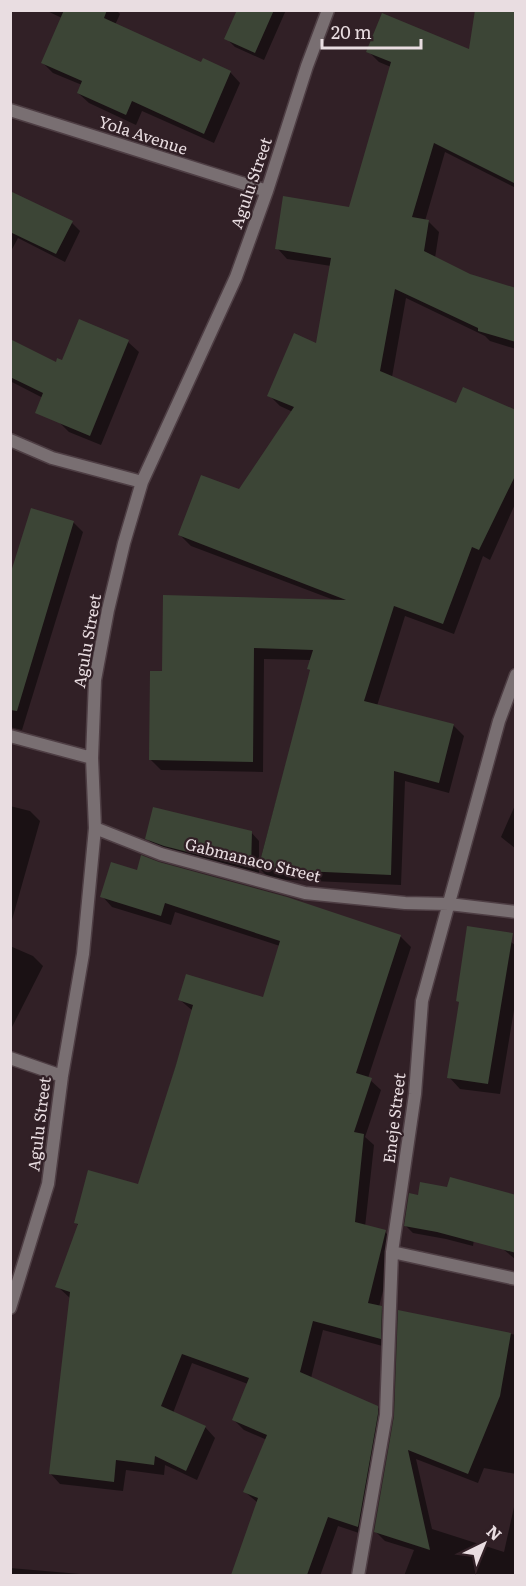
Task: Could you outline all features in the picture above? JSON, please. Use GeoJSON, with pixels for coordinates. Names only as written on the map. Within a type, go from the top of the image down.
{"type":"FeatureCollection","features":[{"type":"Feature","properties":{"kind":"street","name":"Agulu Street"},"geometry":{"type":"LineString","coordinates":[[10,1308],[48,1184],[62,1076],[83,954],[94,828],[92,758],[95,680],[124,543],[142,482],[236,277],[328,10]]}},
{"type":"Feature","properties":{"kind":"street","name":"Yola Avenue"},"geometry":{"type":"LineString","coordinates":[[10,110],[267,191]]}},
{"type":"Feature","properties":{"kind":"street"},"geometry":{"type":"LineString","coordinates":[[10,440],[52,458],[142,482]]}},
{"type":"Feature","properties":{"kind":"street","name":"Eneje Street"},"geometry":{"type":"LineString","coordinates":[[358,1575],[386,1415],[392,1252],[415,1094],[422,1001],[499,721],[516,675]]}},
{"type":"Feature","properties":{"kind":"street"},"geometry":{"type":"LineString","coordinates":[[10,736],[92,758]]}},
{"type":"Feature","properties":{"kind":"street","name":"Gabmanaco Street"},"geometry":{"type":"LineString","coordinates":[[94,828],[161,854],[305,893],[405,903],[449,904],[516,912]]}},
{"type":"Feature","properties":{"kind":"street"},"geometry":{"type":"LineString","coordinates":[[10,1058],[62,1076]]}},
{"type":"Feature","properties":{"kind":"street"},"geometry":{"type":"LineString","coordinates":[[392,1252],[516,1279]]}},
{"type":"Feature","properties":{"kind":"building"},"geometry":{"type":"Polygon","coordinates":[[[64,10],[107,10],[104,18],[201,62],[203,58],[231,71],[204,134],[132,101],[126,115],[77,93],[82,81],[41,63],[64,10]]]}},
{"type":"Feature","properties":{"kind":"building"},"geometry":{"type":"Polygon","coordinates":[[[237,10],[274,10],[255,53],[224,39],[237,10]]]}},
{"type":"Feature","properties":{"kind":"building"},"geometry":{"type":"Polygon","coordinates":[[[475,10],[516,10],[516,184],[434,143],[412,217],[429,220],[424,251],[470,274],[516,288],[516,342],[478,331],[478,328],[395,289],[380,371],[456,403],[463,387],[516,410],[516,474],[479,550],[472,547],[443,624],[394,606],[364,701],[454,724],[439,783],[394,771],[391,875],[258,869],[310,670],[307,669],[313,650],[254,648],[253,762],[149,760],[150,671],[162,671],[163,595],[346,600],[178,535],[201,475],[239,489],[294,407],[267,396],[294,333],[316,343],[331,258],[275,249],[283,196],[349,207],[391,62],[366,52],[382,13],[469,49],[475,10]]]}},
{"type":"Feature","properties":{"kind":"building"},"geometry":{"type":"Polygon","coordinates":[[[10,191],[73,221],[56,254],[10,232],[10,191]]]}},
{"type":"Feature","properties":{"kind":"building"},"geometry":{"type":"Polygon","coordinates":[[[79,319],[129,340],[90,436],[35,413],[43,393],[10,377],[10,339],[56,362],[57,358],[62,360],[79,319]]]}},
{"type":"Feature","properties":{"kind":"building"},"geometry":{"type":"Polygon","coordinates":[[[31,508],[74,521],[17,711],[10,710],[10,575],[31,508]]]}},
{"type":"Feature","properties":{"kind":"building"},"geometry":{"type":"Polygon","coordinates":[[[153,807],[252,831],[251,868],[145,839],[153,807]]]}},
{"type":"Feature","properties":{"kind":"building"},"geometry":{"type":"Polygon","coordinates":[[[141,855],[287,897],[401,935],[356,1073],[372,1078],[354,1132],[364,1134],[355,1222],[386,1230],[368,1303],[382,1306],[381,1339],[313,1321],[300,1372],[378,1406],[378,1414],[358,1527],[328,1517],[307,1575],[231,1575],[258,1498],[243,1492],[267,1435],[232,1420],[249,1378],[182,1354],[161,1406],[206,1426],[186,1471],[155,1456],[154,1465],[116,1460],[114,1482],[49,1474],[70,1292],[55,1287],[78,1224],[74,1223],[88,1170],[138,1184],[193,1005],[178,1000],[186,974],[263,997],[280,941],[165,903],[161,916],[100,897],[111,862],[137,870],[141,855]]]}},
{"type":"Feature","properties":{"kind":"building"},"geometry":{"type":"Polygon","coordinates":[[[467,926],[513,933],[488,1084],[447,1078],[459,1002],[456,1001],[467,926]]]}},
{"type":"Feature","properties":{"kind":"building"},"geometry":{"type":"Polygon","coordinates":[[[450,1177],[516,1195],[516,1253],[437,1232],[404,1226],[409,1193],[418,1195],[420,1182],[447,1187],[450,1177]]]}},
{"type":"Feature","properties":{"kind":"building"},"geometry":{"type":"Polygon","coordinates":[[[398,1310],[511,1333],[500,1396],[468,1474],[408,1450],[430,1550],[374,1532],[394,1416],[398,1310]]]}}]}
